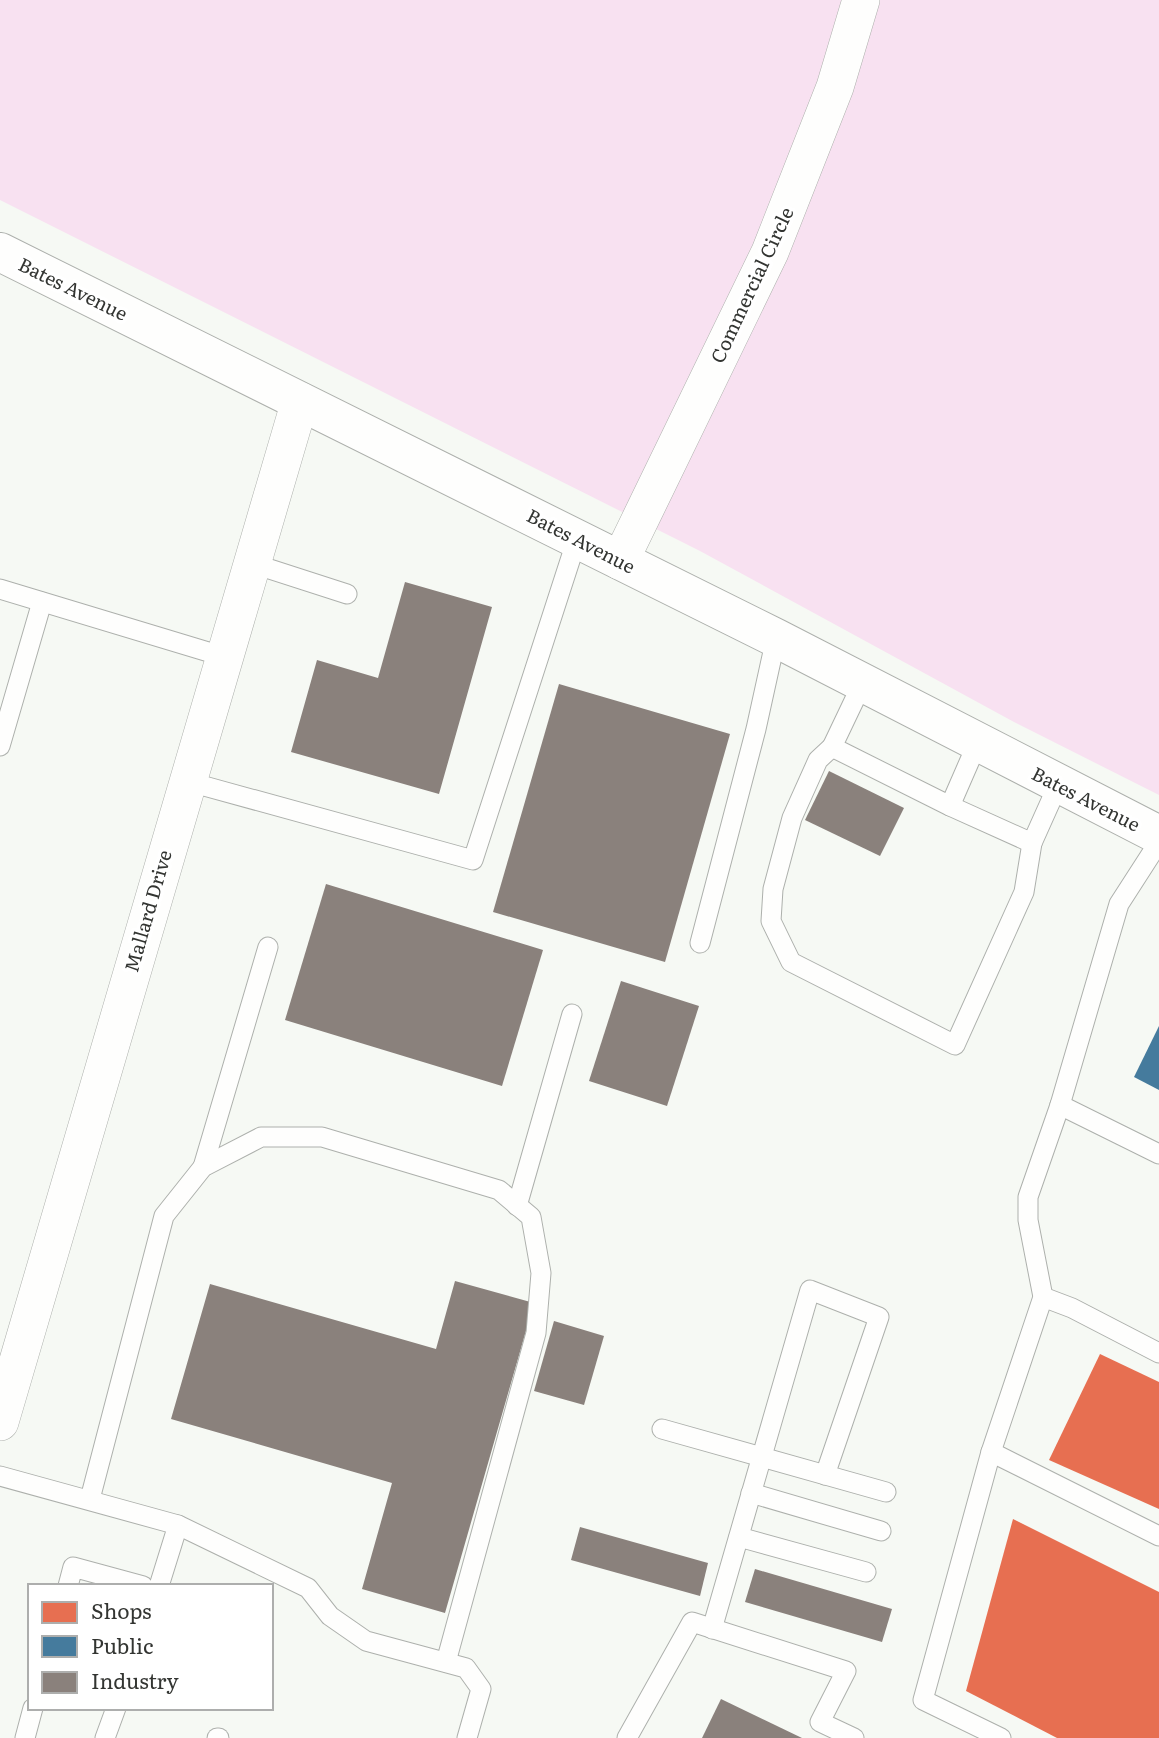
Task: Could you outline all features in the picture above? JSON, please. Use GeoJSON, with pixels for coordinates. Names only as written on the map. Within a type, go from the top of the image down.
{"type":"FeatureCollection","features":[{"type":"Feature","properties":{"kind":"street","name":"Commercial Circle"},"geometry":{"type":"LineString","coordinates":[[620,561],[771,252],[835,87],[861,0]]}},
{"type":"Feature","properties":{"kind":"street","name":"Bates Avenue"},"geometry":{"type":"LineString","coordinates":[[0,252],[776,638],[977,744],[1159,835]]}},
{"type":"Feature","properties":{"kind":"street","name":"Mallard Drive"},"geometry":{"type":"LineString","coordinates":[[0,1422],[300,401]]}},
{"type":"Feature","properties":{"kind":"lane"},"geometry":{"type":"LineString","coordinates":[[186,782],[473,860],[577,539]]}},
{"type":"Feature","properties":{"kind":"lane"},"geometry":{"type":"LineString","coordinates":[[251,563],[347,594]]}},
{"type":"Feature","properties":{"kind":"lane"},"geometry":{"type":"LineString","coordinates":[[0,589],[225,657]]}},
{"type":"Feature","properties":{"kind":"lane"},"geometry":{"type":"LineString","coordinates":[[0,746],[42,602]]}},
{"type":"Feature","properties":{"kind":"lane"},"geometry":{"type":"LineString","coordinates":[[700,943],[756,729],[776,638]]}},
{"type":"Feature","properties":{"kind":"lane"},"geometry":{"type":"LineString","coordinates":[[863,682],[832,747],[818,760],[792,818],[773,889],[771,921],[791,962],[955,1045],[1024,892],[1032,843],[1058,785]]}},
{"type":"Feature","properties":{"kind":"lane"},"geometry":{"type":"LineString","coordinates":[[950,806],[977,744]]}},
{"type":"Feature","properties":{"kind":"lane"},"geometry":{"type":"LineString","coordinates":[[832,747],[950,806],[1032,843]]}},
{"type":"Feature","properties":{"kind":"lane"},"geometry":{"type":"LineString","coordinates":[[1001,1738],[923,1700],[990,1452],[1043,1297],[1028,1220],[1028,1197],[1060,1105],[1119,904],[1159,842]]}},
{"type":"Feature","properties":{"kind":"lane"},"geometry":{"type":"LineString","coordinates":[[90,1499],[164,1216],[202,1167],[268,947]]}},
{"type":"Feature","properties":{"kind":"lane"},"geometry":{"type":"LineString","coordinates":[[517,1206],[572,1014]]}},
{"type":"Feature","properties":{"kind":"lane"},"geometry":{"type":"LineString","coordinates":[[1060,1105],[1159,1154]]}},
{"type":"Feature","properties":{"kind":"lane"},"geometry":{"type":"LineString","coordinates":[[202,1167],[261,1137],[322,1137],[499,1190],[531,1217],[541,1273],[536,1333],[446,1662]]}},
{"type":"Feature","properties":{"kind":"lane"},"geometry":{"type":"LineString","coordinates":[[712,1629],[810,1290],[879,1317],[825,1475]]}},
{"type":"Feature","properties":{"kind":"lane"},"geometry":{"type":"LineString","coordinates":[[1043,1297],[1072,1308],[1159,1353]]}},
{"type":"Feature","properties":{"kind":"lane"},"geometry":{"type":"LineString","coordinates":[[662,1429],[886,1492]]}},
{"type":"Feature","properties":{"kind":"lane"},"geometry":{"type":"LineString","coordinates":[[990,1452],[1159,1536]]}},
{"type":"Feature","properties":{"kind":"lane"},"geometry":{"type":"LineString","coordinates":[[0,1476],[178,1525],[308,1588],[330,1616],[366,1641],[466,1668],[481,1689],[467,1738]]}},
{"type":"Feature","properties":{"kind":"lane"},"geometry":{"type":"LineString","coordinates":[[751,1493],[881,1531]]}},
{"type":"Feature","properties":{"kind":"lane"},"geometry":{"type":"LineString","coordinates":[[160,1584],[178,1525]]}},
{"type":"Feature","properties":{"kind":"lane"},"geometry":{"type":"LineString","coordinates":[[739,1537],[866,1572]]}},
{"type":"Feature","properties":{"kind":"lane"},"geometry":{"type":"LineString","coordinates":[[69,1584],[74,1567],[136,1584]]}},
{"type":"Feature","properties":{"kind":"lane"},"geometry":{"type":"LineString","coordinates":[[627,1738],[692,1622],[846,1671],[820,1722],[854,1738]]}},
{"type":"Feature","properties":{"kind":"lane"},"geometry":{"type":"LineString","coordinates":[[25,1738],[32,1710]]}},
{"type":"Feature","properties":{"kind":"lane"},"geometry":{"type":"LineString","coordinates":[[105,1738],[115,1710]]}},
{"type":"Feature","properties":{"kind":"shaded area"},"geometry":{"type":"Polygon","coordinates":[[[0,0],[1159,0],[1159,795],[1014,722],[700,551],[0,200],[0,0]]]}},
{"type":"Feature","properties":{"kind":"building: Shops"},"geometry":{"type":"Polygon","coordinates":[[[1100,1354],[1159,1382],[1159,1509],[1049,1460],[1100,1354]]]}},
{"type":"Feature","properties":{"kind":"building: Shops"},"geometry":{"type":"Polygon","coordinates":[[[1013,1519],[1159,1592],[1159,1738],[1057,1738],[966,1691],[1013,1519]]]}},
{"type":"Feature","properties":{"kind":"building: Public"},"geometry":{"type":"Polygon","coordinates":[[[1159,1026],[1159,1090],[1134,1077],[1159,1026]]]}},
{"type":"Feature","properties":{"kind":"building: Industry"},"geometry":{"type":"Polygon","coordinates":[[[405,582],[492,607],[439,794],[291,752],[317,660],[378,678],[405,582]]]}},
{"type":"Feature","properties":{"kind":"building: Industry"},"geometry":{"type":"Polygon","coordinates":[[[559,684],[730,734],[665,962],[493,912],[559,684]]]}},
{"type":"Feature","properties":{"kind":"building: Industry"},"geometry":{"type":"Polygon","coordinates":[[[829,771],[904,808],[880,856],[805,820],[829,771]]]}},
{"type":"Feature","properties":{"kind":"building: Industry"},"geometry":{"type":"Polygon","coordinates":[[[326,884],[543,950],[502,1086],[285,1020],[326,884]]]}},
{"type":"Feature","properties":{"kind":"building: Industry"},"geometry":{"type":"Polygon","coordinates":[[[621,981],[699,1006],[667,1106],[589,1081],[621,981]]]}},
{"type":"Feature","properties":{"kind":"building: Industry"},"geometry":{"type":"Polygon","coordinates":[[[455,1281],[534,1303],[445,1613],[362,1589],[392,1483],[171,1419],[210,1284],[436,1349],[455,1281]]]}},
{"type":"Feature","properties":{"kind":"building: Industry"},"geometry":{"type":"Polygon","coordinates":[[[554,1321],[604,1336],[584,1405],[534,1391],[554,1321]]]}},
{"type":"Feature","properties":{"kind":"building: Industry"},"geometry":{"type":"Polygon","coordinates":[[[580,1527],[708,1563],[700,1596],[571,1560],[580,1527]]]}},
{"type":"Feature","properties":{"kind":"building: Industry"},"geometry":{"type":"Polygon","coordinates":[[[755,1569],[892,1609],[882,1642],[745,1602],[755,1569]]]}},
{"type":"Feature","properties":{"kind":"building: Industry"},"geometry":{"type":"Polygon","coordinates":[[[721,1699],[802,1738],[702,1738],[721,1699]]]}}]}
